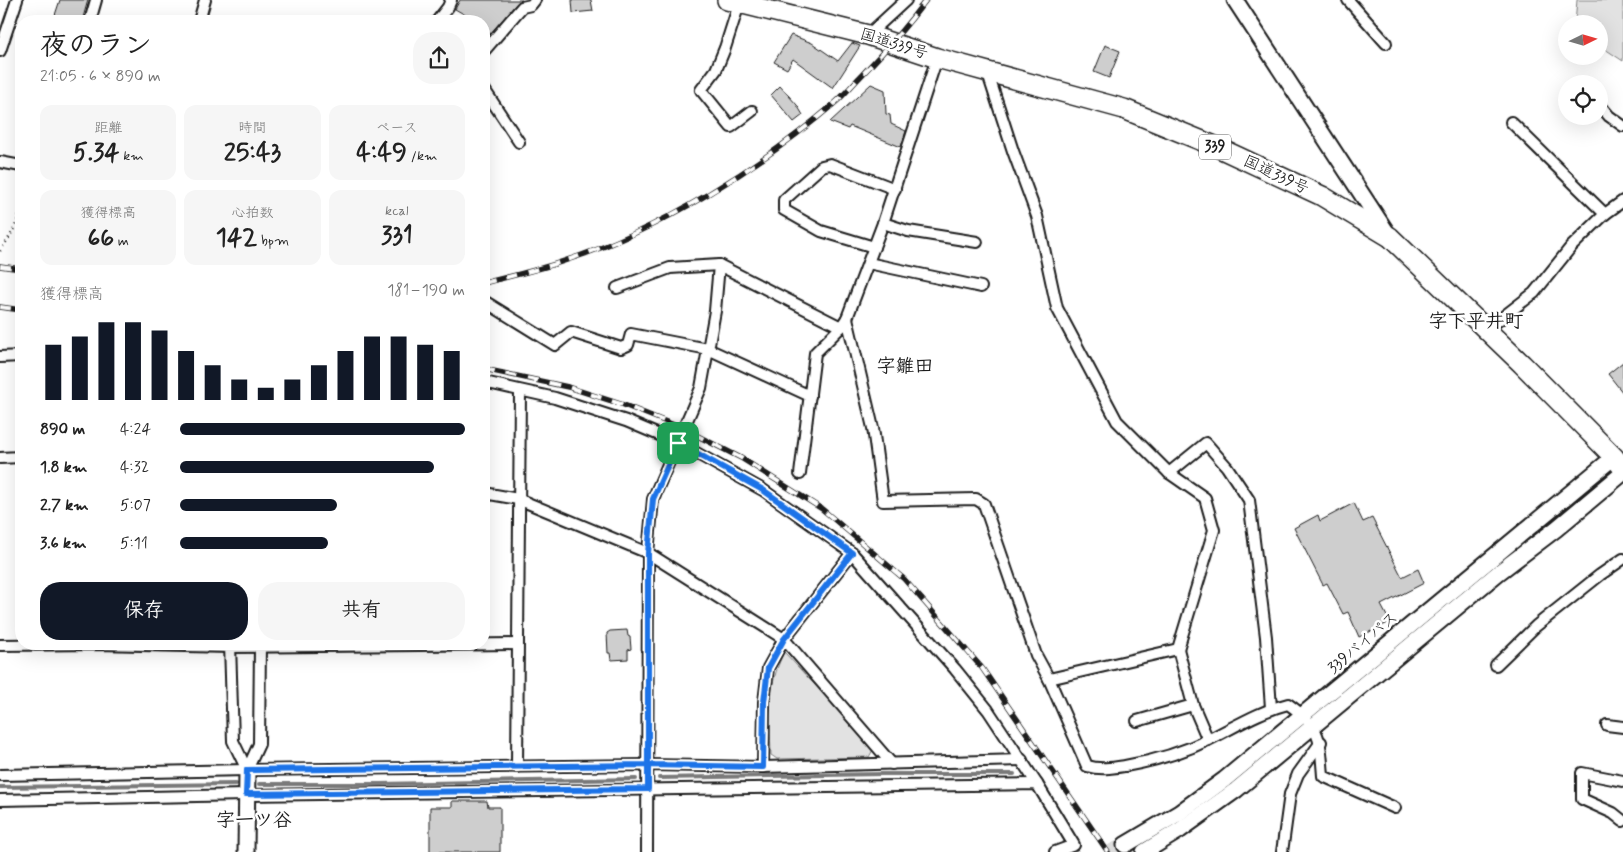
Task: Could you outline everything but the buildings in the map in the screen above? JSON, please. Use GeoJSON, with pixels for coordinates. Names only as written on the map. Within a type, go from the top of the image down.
{"type":"FeatureCollection","features":[{"type":"Feature","properties":{"kind":"highway","name":"国道339号"},"geometry":{"type":"LineString","coordinates":[[733,2],[868,35],[937,58],[1124,109],[1208,144],[1322,196],[1390,237],[1620,458]]}},
{"type":"Feature","properties":{"kind":"street"},"geometry":{"type":"LineString","coordinates":[[0,51],[17,0]]}},
{"type":"Feature","properties":{"kind":"street"},"geometry":{"type":"LineString","coordinates":[[92,15],[96,0]]}},
{"type":"Feature","properties":{"kind":"street"},"geometry":{"type":"LineString","coordinates":[[201,15],[205,0]]}},
{"type":"Feature","properties":{"kind":"street"},"geometry":{"type":"LineString","coordinates":[[442,15],[451,0]]}},
{"type":"Feature","properties":{"kind":"street"},"geometry":{"type":"LineString","coordinates":[[490,44],[522,7],[531,4],[535,0]]}},
{"type":"Feature","properties":{"kind":"street"},"geometry":{"type":"LineString","coordinates":[[868,35],[906,0]]}},
{"type":"Feature","properties":{"kind":"street"},"geometry":{"type":"LineString","coordinates":[[1235,0],[1390,237]]}},
{"type":"Feature","properties":{"kind":"street"},"geometry":{"type":"LineString","coordinates":[[1348,0],[1386,43]]}},
{"type":"Feature","properties":{"kind":"street"},"geometry":{"type":"LineString","coordinates":[[733,2],[725,48],[716,70],[701,90],[731,127],[752,111]]}},
{"type":"Feature","properties":{"kind":"street"},"geometry":{"type":"LineString","coordinates":[[800,474],[815,353],[841,327],[847,318],[883,223],[937,58]]}},
{"type":"Feature","properties":{"kind":"street"},"geometry":{"type":"LineString","coordinates":[[987,71],[1037,216],[1057,308],[1117,421],[1169,473],[1205,498],[1214,530],[1178,649],[1193,705],[1208,740]]}},
{"type":"Feature","properties":{"kind":"street"},"geometry":{"type":"LineString","coordinates":[[490,98],[519,142]]}},
{"type":"Feature","properties":{"kind":"street"},"geometry":{"type":"LineString","coordinates":[[1608,115],[1623,126]]}},
{"type":"Feature","properties":{"kind":"street"},"geometry":{"type":"LineString","coordinates":[[1511,122],[1605,214]]}},
{"type":"Feature","properties":{"kind":"street"},"geometry":{"type":"LineString","coordinates":[[0,162],[15,165]]}},
{"type":"Feature","properties":{"kind":"street"},"geometry":{"type":"LineString","coordinates":[[874,247],[821,231],[784,210],[784,200],[822,166],[830,164],[894,188]]}},
{"type":"Feature","properties":{"kind":"street"},"geometry":{"type":"LineString","coordinates":[[1486,330],[1534,293],[1571,247],[1605,214],[1623,201]]}},
{"type":"Feature","properties":{"kind":"street"},"geometry":{"type":"LineString","coordinates":[[883,223],[908,231],[977,242]]}},
{"type":"Feature","properties":{"kind":"street"},"geometry":{"type":"LineString","coordinates":[[868,263],[981,287]]}},
{"type":"Feature","properties":{"kind":"street"},"geometry":{"type":"LineString","coordinates":[[617,288],[670,268],[719,265],[841,327]]}},
{"type":"Feature","properties":{"kind":"street"},"geometry":{"type":"LineString","coordinates":[[647,852],[648,553],[653,499],[702,388],[715,312],[719,265]]}},
{"type":"Feature","properties":{"kind":"street"},"geometry":{"type":"LineString","coordinates":[[490,305],[556,345],[571,332],[621,348],[628,344],[631,334],[708,349],[810,396]]}},
{"type":"Feature","properties":{"kind":"street"},"geometry":{"type":"LineString","coordinates":[[847,318],[873,428],[883,501],[976,499],[984,504],[1036,655],[1049,679],[1087,766],[1096,769],[1141,763],[1179,752],[1208,740],[1271,708],[1288,704],[1308,720],[1321,742],[1323,776],[1395,808]]}},
{"type":"Feature","properties":{"kind":"street"},"geometry":{"type":"LineString","coordinates":[[0,357],[15,356]]}},
{"type":"Feature","properties":{"kind":"street"},"geometry":{"type":"LineString","coordinates":[[490,384],[555,398],[602,413],[678,443],[763,490],[852,553],[955,669],[988,710],[1022,760],[1074,845],[1055,852]]}},
{"type":"Feature","properties":{"kind":"street"},"geometry":{"type":"LineString","coordinates":[[517,767],[520,391]]}},
{"type":"Feature","properties":{"kind":"street"},"geometry":{"type":"LineString","coordinates":[[1169,473],[1206,443],[1227,467],[1249,500],[1266,637],[1271,708]]}},
{"type":"Feature","properties":{"kind":"street"},"geometry":{"type":"LineString","coordinates":[[0,458],[15,458]]}},
{"type":"Feature","properties":{"kind":"street","name":"339バイパス"},"geometry":{"type":"LineString","coordinates":[[1126,845],[1192,803],[1308,720],[1620,458]]}},
{"type":"Feature","properties":{"kind":"street"},"geometry":{"type":"LineString","coordinates":[[1144,852],[1222,801],[1308,720],[1556,530],[1623,474]]}},
{"type":"Feature","properties":{"kind":"street"},"geometry":{"type":"LineString","coordinates":[[490,494],[518,499],[648,553],[784,639],[892,764]]}},
{"type":"Feature","properties":{"kind":"street"},"geometry":{"type":"LineString","coordinates":[[763,767],[764,702],[768,668],[784,639],[852,553]]}},
{"type":"Feature","properties":{"kind":"street"},"geometry":{"type":"LineString","coordinates":[[1496,665],[1536,626],[1623,559]]}},
{"type":"Feature","properties":{"kind":"street"},"geometry":{"type":"LineString","coordinates":[[490,644],[517,644]]}},
{"type":"Feature","properties":{"kind":"street"},"geometry":{"type":"LineString","coordinates":[[0,645],[15,645]]}},
{"type":"Feature","properties":{"kind":"street"},"geometry":{"type":"LineString","coordinates":[[1049,679],[1178,649]]}},
{"type":"Feature","properties":{"kind":"street"},"geometry":{"type":"LineString","coordinates":[[230,650],[233,741],[247,770]]}},
{"type":"Feature","properties":{"kind":"street"},"geometry":{"type":"LineString","coordinates":[[246,852],[247,770],[258,744],[260,650]]}},
{"type":"Feature","properties":{"kind":"street"},"geometry":{"type":"LineString","coordinates":[[1137,720],[1193,705]]}},
{"type":"Feature","properties":{"kind":"street"},"geometry":{"type":"LineString","coordinates":[[1607,726],[1623,727]]}},
{"type":"Feature","properties":{"kind":"street"},"geometry":{"type":"LineString","coordinates":[[1282,852],[1290,794],[1298,774],[1321,742]]}},
{"type":"Feature","properties":{"kind":"street"},"geometry":{"type":"LineString","coordinates":[[0,775],[648,765],[763,767],[1022,760]]}},
{"type":"Feature","properties":{"kind":"street"},"geometry":{"type":"LineString","coordinates":[[1623,781],[1582,772],[1582,799],[1613,813],[1623,821]]}},
{"type":"Feature","properties":{"kind":"street"},"geometry":{"type":"LineString","coordinates":[[0,800],[246,794],[1037,784]]}},
{"type":"Feature","properties":{"kind":"path"},"geometry":{"type":"LineString","coordinates":[[0,251],[15,228]]}},
{"type":"Feature","properties":{"kind":"shaded area"},"geometry":{"type":"Polygon","coordinates":[[[1577,0],[1623,0],[1623,61],[1608,51],[1608,15],[1576,15],[1577,0]]]}},
{"type":"Feature","properties":{"kind":"shaded area"},"geometry":{"type":"Polygon","coordinates":[[[784,652],[874,748],[869,757],[777,759],[771,755],[770,703],[774,678],[784,652]]]}},
{"type":"Feature","properties":{"kind":"waterway"},"geometry":{"type":"LineString","coordinates":[[659,778],[1014,774]]}},
{"type":"Feature","properties":{"kind":"waterway"},"geometry":{"type":"LineString","coordinates":[[259,784],[380,784],[636,779]]}},
{"type":"Feature","properties":{"kind":"waterway"},"geometry":{"type":"LineString","coordinates":[[0,787],[236,784]]}},
{"type":"Feature","properties":{"kind":"tunnel"},"geometry":{"type":"LineString","coordinates":[[1111,852],[1125,845]]}},
{"type":"Feature","properties":{"kind":"railway"},"geometry":{"type":"LineString","coordinates":[[490,281],[564,261],[636,233],[708,194],[742,173],[776,150],[839,99],[878,58],[926,0]]}},
{"type":"Feature","properties":{"kind":"railway"},"geometry":{"type":"LineString","coordinates":[[0,266],[15,268]]}},
{"type":"Feature","properties":{"kind":"railway"},"geometry":{"type":"LineString","coordinates":[[0,307],[15,309]]}},
{"type":"Feature","properties":{"kind":"railway"},"geometry":{"type":"LineString","coordinates":[[490,370],[568,387],[624,405],[684,429],[741,458],[822,509],[904,579],[982,668],[1108,852]]}},
{"type":"Feature","properties":{"kind":"district","name":"字下平井町"},"geometry":{"type":"Point","coordinates":[1476,321]}},
{"type":"Feature","properties":{"kind":"district","name":"字雛田"},"geometry":{"type":"Point","coordinates":[905,366]}},
{"type":"Feature","properties":{"kind":"district","name":"字一ツ谷"},"geometry":{"type":"Point","coordinates":[254,820]}},
{"type":"Feature","properties":{"kind":"route"},"geometry":{"type":"LineString","coordinates":[[678,443],[653,499],[648,553],[648,765],[247,770],[246,794],[648,789],[648,765],[763,767],[764,702],[768,668],[784,639],[852,553],[763,490],[678,443]]}}]}
